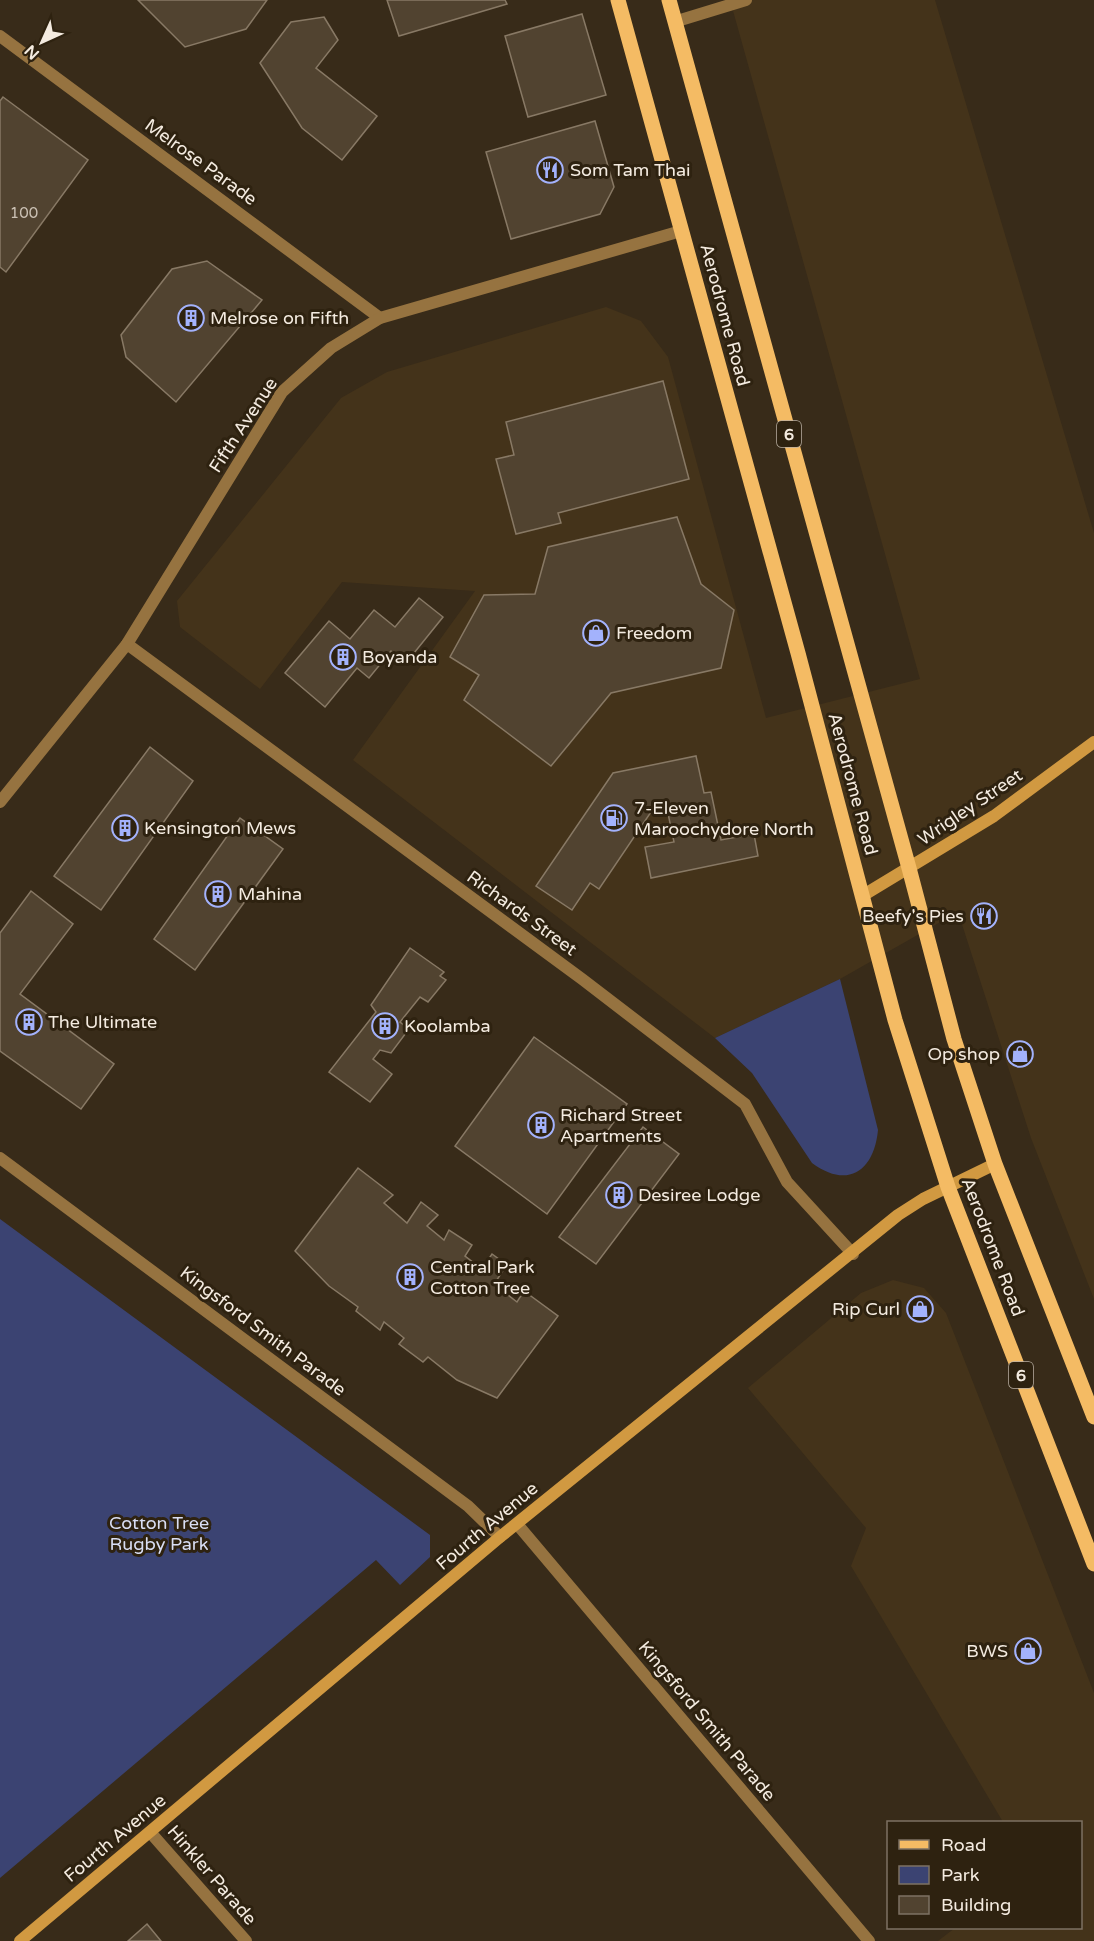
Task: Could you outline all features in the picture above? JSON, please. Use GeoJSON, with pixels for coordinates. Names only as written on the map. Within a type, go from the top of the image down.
{"type":"FeatureCollection","features":[{"type":"Feature","properties":{"kind":"main road","name":"Aerodrome Road"},"geometry":{"type":"LineString","coordinates":[[618,0],[798,653],[895,1020],[948,1186],[1094,1564]]}},
{"type":"Feature","properties":{"kind":"main road","name":"Aerodrome Road"},"geometry":{"type":"LineString","coordinates":[[669,0],[909,868],[954,1039],[995,1164],[1094,1417]]}},
{"type":"Feature","properties":{"kind":"street"},"geometry":{"type":"LineString","coordinates":[[674,22],[746,0]]}},
{"type":"Feature","properties":{"kind":"street","name":"Melrose Parade"},"geometry":{"type":"LineString","coordinates":[[0,36],[380,318]]}},
{"type":"Feature","properties":{"kind":"street","name":"Fifth Avenue"},"geometry":{"type":"LineString","coordinates":[[0,802],[127,644],[282,392],[331,348],[380,318],[681,231]]}},
{"type":"Feature","properties":{"kind":"street","name":"Richards Street"},"geometry":{"type":"LineString","coordinates":[[127,644],[591,986],[745,1104],[787,1182],[853,1254]]}},
{"type":"Feature","properties":{"kind":"street","name":"Wrigley Street"},"geometry":{"type":"LineString","coordinates":[[862,896],[994,816],[1094,742]]}},
{"type":"Feature","properties":{"kind":"street","name":"Kingsford Smith Parade"},"geometry":{"type":"LineString","coordinates":[[0,1158],[459,1499],[500,1538]]}},
{"type":"Feature","properties":{"kind":"street","name":"Fourth Avenue"},"geometry":{"type":"LineString","coordinates":[[20,1941],[516,1524],[853,1254],[898,1215],[948,1186],[995,1164]]}},
{"type":"Feature","properties":{"kind":"street","name":"Kingsford Smith Parade"},"geometry":{"type":"LineString","coordinates":[[516,1524],[869,1941]]}},
{"type":"Feature","properties":{"kind":"street","name":"Hinkler Parade"},"geometry":{"type":"LineString","coordinates":[[150,1832],[246,1941]]}},
{"type":"Feature","properties":{"kind":"shaded area"},"geometry":{"type":"Polygon","coordinates":[[[730,0],[935,0],[1094,533],[1094,1299],[1031,1138],[958,912],[840,979],[715,1038],[353,760],[475,591],[342,582],[260,689],[180,627],[177,601],[341,398],[387,372],[606,307],[641,321],[668,357],[766,718],[920,679],[730,0]]]}},
{"type":"Feature","properties":{"kind":"shaded area"},"geometry":{"type":"Polygon","coordinates":[[[893,1280],[924,1288],[946,1313],[1094,1693],[1094,1941],[938,1941],[954,1929],[1082,1929],[1082,1821],[1002,1821],[851,1566],[866,1528],[748,1388],[861,1293],[893,1280]]]}},
{"type":"Feature","properties":{"kind":"green space"},"geometry":{"type":"Polygon","coordinates":[[[840,979],[878,1130],[871,1157],[865,1166],[847,1175],[825,1171],[812,1163],[752,1073],[715,1038],[840,979]]]}},
{"type":"Feature","properties":{"kind":"green space","name":"Cotton Tree Rugby Park"},"geometry":{"type":"Polygon","coordinates":[[[0,1219],[430,1535],[430,1557],[400,1585],[376,1560],[0,1878],[0,1219]]]}},
{"type":"Feature","properties":{"kind":"building"},"geometry":{"type":"Polygon","coordinates":[[[138,0],[267,0],[246,29],[185,47],[138,0]]]}},
{"type":"Feature","properties":{"kind":"building"},"geometry":{"type":"Polygon","coordinates":[[[387,0],[505,0],[507,4],[399,36],[387,0]]]}},
{"type":"Feature","properties":{"kind":"building"},"geometry":{"type":"Polygon","coordinates":[[[582,14],[606,95],[528,117],[505,36],[582,14]]]}},
{"type":"Feature","properties":{"kind":"building"},"geometry":{"type":"Polygon","coordinates":[[[324,17],[338,40],[316,68],[377,116],[342,160],[302,128],[260,63],[291,22],[324,17]]]}},
{"type":"Feature","properties":{"kind":"building"},"geometry":{"type":"Polygon","coordinates":[[[3,97],[88,160],[6,272],[0,267],[0,101],[3,97]]]}},
{"type":"Feature","properties":{"kind":"building","name":"Som Tam Thai"},"geometry":{"type":"Polygon","coordinates":[[[595,121],[614,187],[600,214],[511,239],[486,152],[595,121]]]}},
{"type":"Feature","properties":{"kind":"building","name":"Melrose on Fifth"},"geometry":{"type":"Polygon","coordinates":[[[207,261],[262,300],[176,402],[126,357],[121,335],[172,269],[207,261]]]}},
{"type":"Feature","properties":{"kind":"building"},"geometry":{"type":"Polygon","coordinates":[[[663,381],[689,479],[558,513],[561,523],[516,534],[496,459],[514,455],[506,422],[663,381]]]}},
{"type":"Feature","properties":{"kind":"building","name":"Freedom"},"geometry":{"type":"Polygon","coordinates":[[[677,517],[701,584],[734,610],[721,668],[611,693],[551,766],[464,700],[479,675],[450,657],[484,595],[535,594],[548,547],[677,517]]]}},
{"type":"Feature","properties":{"kind":"building","name":"Boyanda"},"geometry":{"type":"Polygon","coordinates":[[[419,598],[443,617],[406,663],[391,651],[369,678],[357,668],[325,707],[285,673],[329,621],[350,639],[374,610],[395,627],[419,598]]]}},
{"type":"Feature","properties":{"kind":"building","name":"Kensington Mews"},"geometry":{"type":"Polygon","coordinates":[[[150,747],[193,781],[101,910],[54,876],[150,747]]]}},
{"type":"Feature","properties":{"kind":"building","name":"7-Eleven Maroochydore North"},"geometry":{"type":"Polygon","coordinates":[[[696,756],[704,793],[711,792],[721,840],[754,834],[758,856],[651,878],[645,847],[674,842],[665,799],[657,803],[599,889],[590,883],[572,910],[536,886],[613,773],[696,756]]]}},
{"type":"Feature","properties":{"kind":"building","name":"Mahina"},"geometry":{"type":"Polygon","coordinates":[[[240,818],[283,849],[195,970],[154,939],[240,818]]]}},
{"type":"Feature","properties":{"kind":"building","name":"The Ultimate"},"geometry":{"type":"Polygon","coordinates":[[[31,891],[73,924],[20,994],[114,1064],[81,1109],[0,1051],[0,933],[31,891]]]}},
{"type":"Feature","properties":{"kind":"building","name":"Koolamba"},"geometry":{"type":"Polygon","coordinates":[[[410,948],[444,972],[440,976],[446,980],[428,1002],[420,997],[400,1022],[409,1029],[391,1053],[380,1050],[373,1059],[392,1074],[370,1102],[329,1072],[376,1012],[371,1005],[410,948]]]}},
{"type":"Feature","properties":{"kind":"building","name":"Richard Street Apartments"},"geometry":{"type":"Polygon","coordinates":[[[534,1037],[627,1104],[547,1214],[455,1146],[534,1037]]]}},
{"type":"Feature","properties":{"kind":"building","name":"Desiree Lodge"},"geometry":{"type":"Polygon","coordinates":[[[643,1127],[679,1154],[596,1264],[559,1237],[643,1127]]]}},
{"type":"Feature","properties":{"kind":"building","name":"Central Park Cotton Tree"},"geometry":{"type":"Polygon","coordinates":[[[358,1168],[393,1195],[384,1203],[407,1223],[421,1202],[438,1215],[427,1226],[444,1240],[449,1230],[472,1245],[465,1256],[482,1269],[492,1254],[507,1265],[494,1284],[517,1302],[524,1291],[558,1316],[497,1398],[457,1380],[428,1357],[423,1362],[399,1344],[404,1338],[384,1322],[380,1330],[356,1311],[358,1307],[329,1286],[295,1251],[358,1168]]]}},
{"type":"Feature","properties":{"kind":"building"},"geometry":{"type":"Polygon","coordinates":[[[147,1924],[161,1941],[128,1941],[147,1924]]]}},
{"type":"Feature","properties":{"kind":"place","name":"Som Tam Thai"},"geometry":{"type":"Point","coordinates":[550,170]}},
{"type":"Feature","properties":{"kind":"place","name":"Melrose on Fifth"},"geometry":{"type":"Point","coordinates":[191,318]}},
{"type":"Feature","properties":{"kind":"place","name":"Freedom"},"geometry":{"type":"Point","coordinates":[596,633]}},
{"type":"Feature","properties":{"kind":"place","name":"Boyanda"},"geometry":{"type":"Point","coordinates":[343,657]}},
{"type":"Feature","properties":{"kind":"place","name":"7-Eleven Maroochydore North"},"geometry":{"type":"Point","coordinates":[614,818]}},
{"type":"Feature","properties":{"kind":"place","name":"Kensington Mews"},"geometry":{"type":"Point","coordinates":[125,828]}},
{"type":"Feature","properties":{"kind":"place","name":"Mahina"},"geometry":{"type":"Point","coordinates":[218,894]}},
{"type":"Feature","properties":{"kind":"place","name":"Beefy's Pies"},"geometry":{"type":"Point","coordinates":[984,916]}},
{"type":"Feature","properties":{"kind":"place","name":"The Ultimate"},"geometry":{"type":"Point","coordinates":[29,1022]}},
{"type":"Feature","properties":{"kind":"place","name":"Koolamba"},"geometry":{"type":"Point","coordinates":[385,1026]}},
{"type":"Feature","properties":{"kind":"place","name":"Op shop"},"geometry":{"type":"Point","coordinates":[1020,1054]}},
{"type":"Feature","properties":{"kind":"place","name":"Richard Street Apartments"},"geometry":{"type":"Point","coordinates":[541,1125]}},
{"type":"Feature","properties":{"kind":"place","name":"Desiree Lodge"},"geometry":{"type":"Point","coordinates":[619,1195]}},
{"type":"Feature","properties":{"kind":"place","name":"Central Park Cotton Tree"},"geometry":{"type":"Point","coordinates":[410,1277]}},
{"type":"Feature","properties":{"kind":"place","name":"Rip Curl"},"geometry":{"type":"Point","coordinates":[920,1309]}},
{"type":"Feature","properties":{"kind":"place","name":"BWS"},"geometry":{"type":"Point","coordinates":[1028,1651]}}]}
